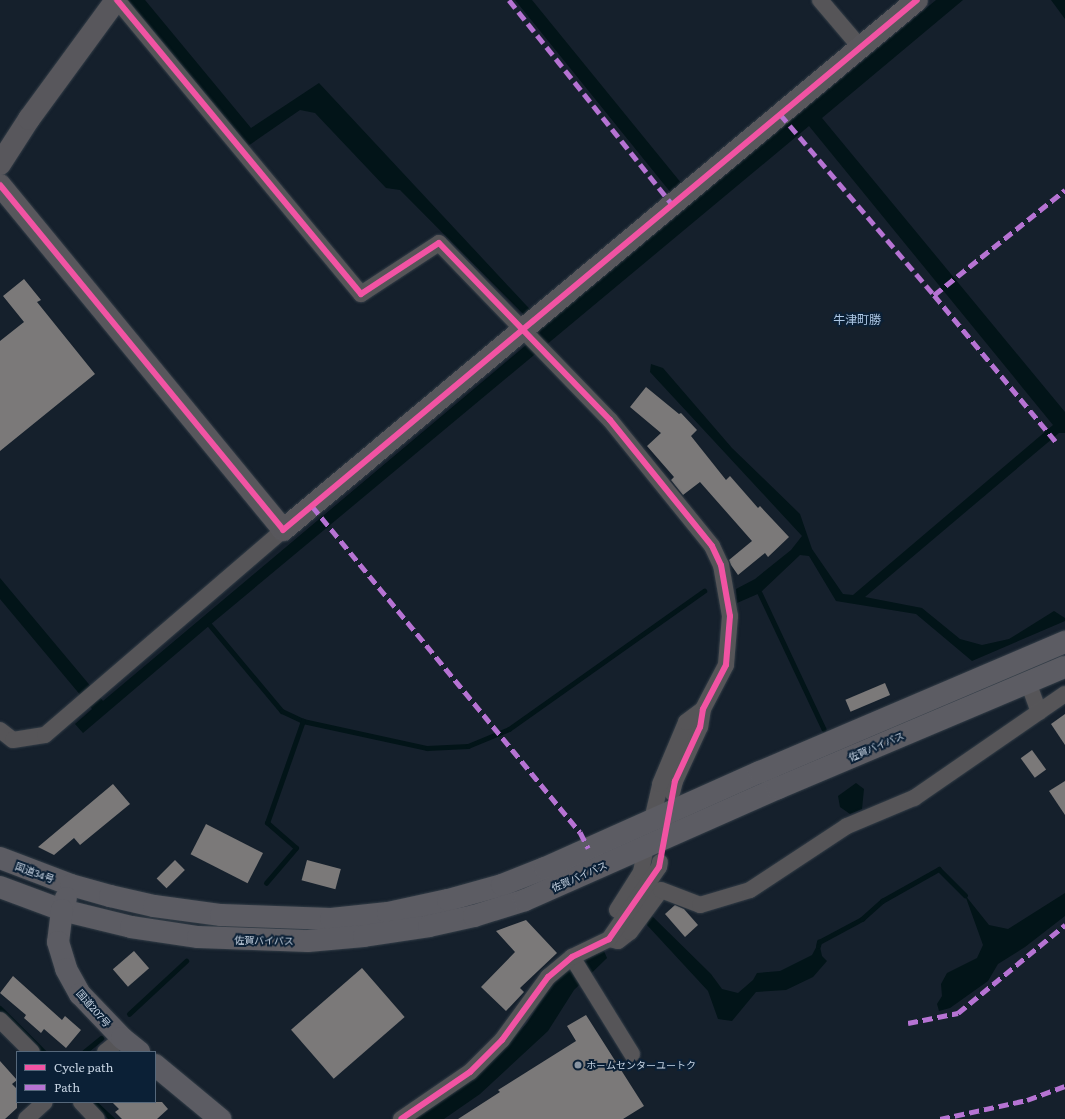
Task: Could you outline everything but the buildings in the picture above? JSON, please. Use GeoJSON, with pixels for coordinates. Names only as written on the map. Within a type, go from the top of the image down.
{"type":"FeatureCollection","features":[{"type":"Feature","properties":{"kind":"highway"},"geometry":{"type":"LineString","coordinates":[[71,885],[154,906],[221,915],[331,919],[396,911],[448,900],[502,885],[1065,642]]}},
{"type":"Feature","properties":{"kind":"highway","name":"佐賀バイパス"},"geometry":{"type":"LineString","coordinates":[[62,910],[131,927],[198,937],[308,941],[364,936],[429,926],[474,916],[525,900],[778,788],[1065,666]]}},
{"type":"Feature","properties":{"kind":"highway","name":"国道34号"},"geometry":{"type":"LineString","coordinates":[[0,858],[71,885]]}},
{"type":"Feature","properties":{"kind":"highway","name":"国道207号"},"geometry":{"type":"LineString","coordinates":[[71,885],[62,910],[58,942],[66,969],[80,994],[122,1038],[138,1051]]}},
{"type":"Feature","properties":{"kind":"highway"},"geometry":{"type":"LineString","coordinates":[[0,887],[62,910]]}},
{"type":"Feature","properties":{"kind":"highway"},"geometry":{"type":"LineString","coordinates":[[156,1066],[220,1119]]}},
{"type":"Feature","properties":{"kind":"street"},"geometry":{"type":"LineString","coordinates":[[0,164],[28,119],[116,0],[361,294],[439,243],[610,420],[712,546],[721,565],[730,616],[726,665],[703,709],[700,726],[675,781],[672,793]]}},
{"type":"Feature","properties":{"kind":"street"},"geometry":{"type":"LineString","coordinates":[[820,0],[860,47]]}},
{"type":"Feature","properties":{"kind":"street"},"geometry":{"type":"LineString","coordinates":[[0,730],[13,740],[45,735],[101,689],[283,530],[526,332],[542,313],[917,0]]}},
{"type":"Feature","properties":{"kind":"street"},"geometry":{"type":"LineString","coordinates":[[0,185],[283,530]]}},
{"type":"Feature","properties":{"kind":"street"},"geometry":{"type":"LineString","coordinates":[[1028,682],[1039,712]]}},
{"type":"Feature","properties":{"kind":"street"},"geometry":{"type":"LineString","coordinates":[[609,939],[618,941],[630,932],[661,890],[700,905],[750,890],[847,826],[914,798],[1065,694]]}},
{"type":"Feature","properties":{"kind":"street"},"geometry":{"type":"LineString","coordinates":[[652,820],[660,784],[686,722],[703,709]]}},
{"type":"Feature","properties":{"kind":"street"},"geometry":{"type":"LineString","coordinates":[[593,947],[641,872],[646,846]]}},
{"type":"Feature","properties":{"kind":"street"},"geometry":{"type":"LineString","coordinates":[[401,1119],[470,1072],[502,1040],[548,977],[572,958],[609,939],[659,867],[660,862]]}},
{"type":"Feature","properties":{"kind":"street"},"geometry":{"type":"LineString","coordinates":[[572,958],[632,1054]]}},
{"type":"Feature","properties":{"kind":"street"},"geometry":{"type":"LineString","coordinates":[[0,1020],[31,1051]]}},
{"type":"Feature","properties":{"kind":"street"},"geometry":{"type":"LineString","coordinates":[[106,1051],[122,1038]]}},
{"type":"Feature","properties":{"kind":"street"},"geometry":{"type":"LineString","coordinates":[[26,1119],[44,1103]]}},
{"type":"Feature","properties":{"kind":"street"},"geometry":{"type":"LineString","coordinates":[[82,1103],[98,1119]]}},
{"type":"Feature","properties":{"kind":"shaded area"},"geometry":{"type":"Polygon","coordinates":[[[128,0],[145,0],[251,128],[319,83],[539,319],[550,321],[685,209],[515,0],[532,0],[695,200],[936,0],[963,0],[822,118],[1065,412],[1065,433],[1059,433],[865,597],[922,608],[960,639],[982,645],[1009,639],[1054,611],[1065,618],[1065,621],[972,661],[916,614],[836,601],[809,556],[800,555],[760,593],[737,603],[736,589],[755,579],[791,550],[802,536],[650,372],[651,364],[663,368],[732,448],[800,514],[812,549],[843,594],[853,595],[1053,425],[809,126],[210,625],[83,733],[75,724],[92,709],[0,599],[0,578],[103,701],[538,335],[537,328],[400,190],[386,188],[315,113],[300,110],[248,146],[128,0]]]}},
{"type":"Feature","properties":{"kind":"shaded area"},"geometry":{"type":"Polygon","coordinates":[[[1051,0],[1065,0],[1065,19],[1051,0]]]}},
{"type":"Feature","properties":{"kind":"shaded area"},"geometry":{"type":"Polygon","coordinates":[[[856,783],[864,789],[862,809],[850,814],[840,807],[838,796],[856,783]]]}},
{"type":"Feature","properties":{"kind":"shaded area"},"geometry":{"type":"Polygon","coordinates":[[[1065,893],[1065,916],[1025,947],[998,964],[988,981],[950,1008],[939,1011],[937,1004],[942,996],[941,984],[947,973],[977,958],[983,945],[965,895],[989,925],[1008,929],[1065,893]]]}},
{"type":"Feature","properties":{"kind":"shaded area"},"geometry":{"type":"Polygon","coordinates":[[[652,916],[711,974],[722,989],[738,993],[753,980],[757,973],[780,971],[812,955],[819,942],[822,956],[827,961],[813,977],[786,990],[756,992],[732,1021],[718,1019],[708,991],[647,925],[648,919],[652,916]]]}},
{"type":"Feature","properties":{"kind":"shaded area"},"geometry":{"type":"Polygon","coordinates":[[[604,951],[607,958],[574,990],[548,1031],[480,1094],[444,1119],[415,1119],[482,1072],[527,1023],[554,981],[588,957],[604,951]]]}},
{"type":"Feature","properties":{"kind":"waterway"},"geometry":{"type":"LineString","coordinates":[[210,625],[282,711],[303,721],[427,748],[468,746],[509,729],[704,591]]}},
{"type":"Feature","properties":{"kind":"waterway"},"geometry":{"type":"LineString","coordinates":[[760,593],[824,729]]}},
{"type":"Feature","properties":{"kind":"waterway"},"geometry":{"type":"LineString","coordinates":[[266,883],[296,848],[267,823],[303,721]]}},
{"type":"Feature","properties":{"kind":"waterway"},"geometry":{"type":"LineString","coordinates":[[818,946],[819,942],[862,919],[882,901],[939,869],[965,895]]}},
{"type":"Feature","properties":{"kind":"waterway"},"geometry":{"type":"LineString","coordinates":[[129,1014],[186,961]]}},
{"type":"Feature","properties":{"kind":"waterway"},"geometry":{"type":"LineString","coordinates":[[0,1008],[43,1051]]}},
{"type":"Feature","properties":{"kind":"waterway"},"geometry":{"type":"LineString","coordinates":[[85,1051],[101,1038]]}},
{"type":"Feature","properties":{"kind":"waterway"},"geometry":{"type":"LineString","coordinates":[[95,1103],[112,1119]]}},
{"type":"Feature","properties":{"kind":"marked path"},"geometry":{"type":"LineString","coordinates":[[509,0],[672,204]]}},
{"type":"Feature","properties":{"kind":"marked path"},"geometry":{"type":"LineString","coordinates":[[780,114],[934,295],[1055,441]]}},
{"type":"Feature","properties":{"kind":"marked path"},"geometry":{"type":"LineString","coordinates":[[934,295],[1065,190]]}},
{"type":"Feature","properties":{"kind":"marked path"},"geometry":{"type":"LineString","coordinates":[[312,506],[580,832],[588,848]]}},
{"type":"Feature","properties":{"kind":"marked path"},"geometry":{"type":"LineString","coordinates":[[908,1023],[958,1013],[1065,925]]}},
{"type":"Feature","properties":{"kind":"marked path"},"geometry":{"type":"LineString","coordinates":[[940,1119],[1027,1100],[1065,1086]]}},
{"type":"Feature","properties":{"kind":"cycle path"},"geometry":{"type":"LineString","coordinates":[[117,0],[361,294],[439,243],[610,420],[712,546],[721,565],[730,616],[726,665],[703,709],[700,727],[675,781],[659,867],[609,939],[572,957],[548,977],[502,1040],[470,1072],[401,1119]]}},
{"type":"Feature","properties":{"kind":"cycle path"},"geometry":{"type":"LineString","coordinates":[[0,185],[283,530],[917,0]]}},
{"type":"Feature","properties":{"kind":"place","name":"ホ－ムセンターユートク"},"geometry":{"type":"Point","coordinates":[578,1065]}},
{"type":"Feature","properties":{"kind":"district","name":"牛津町勝"},"geometry":{"type":"Point","coordinates":[857,320]}}]}
